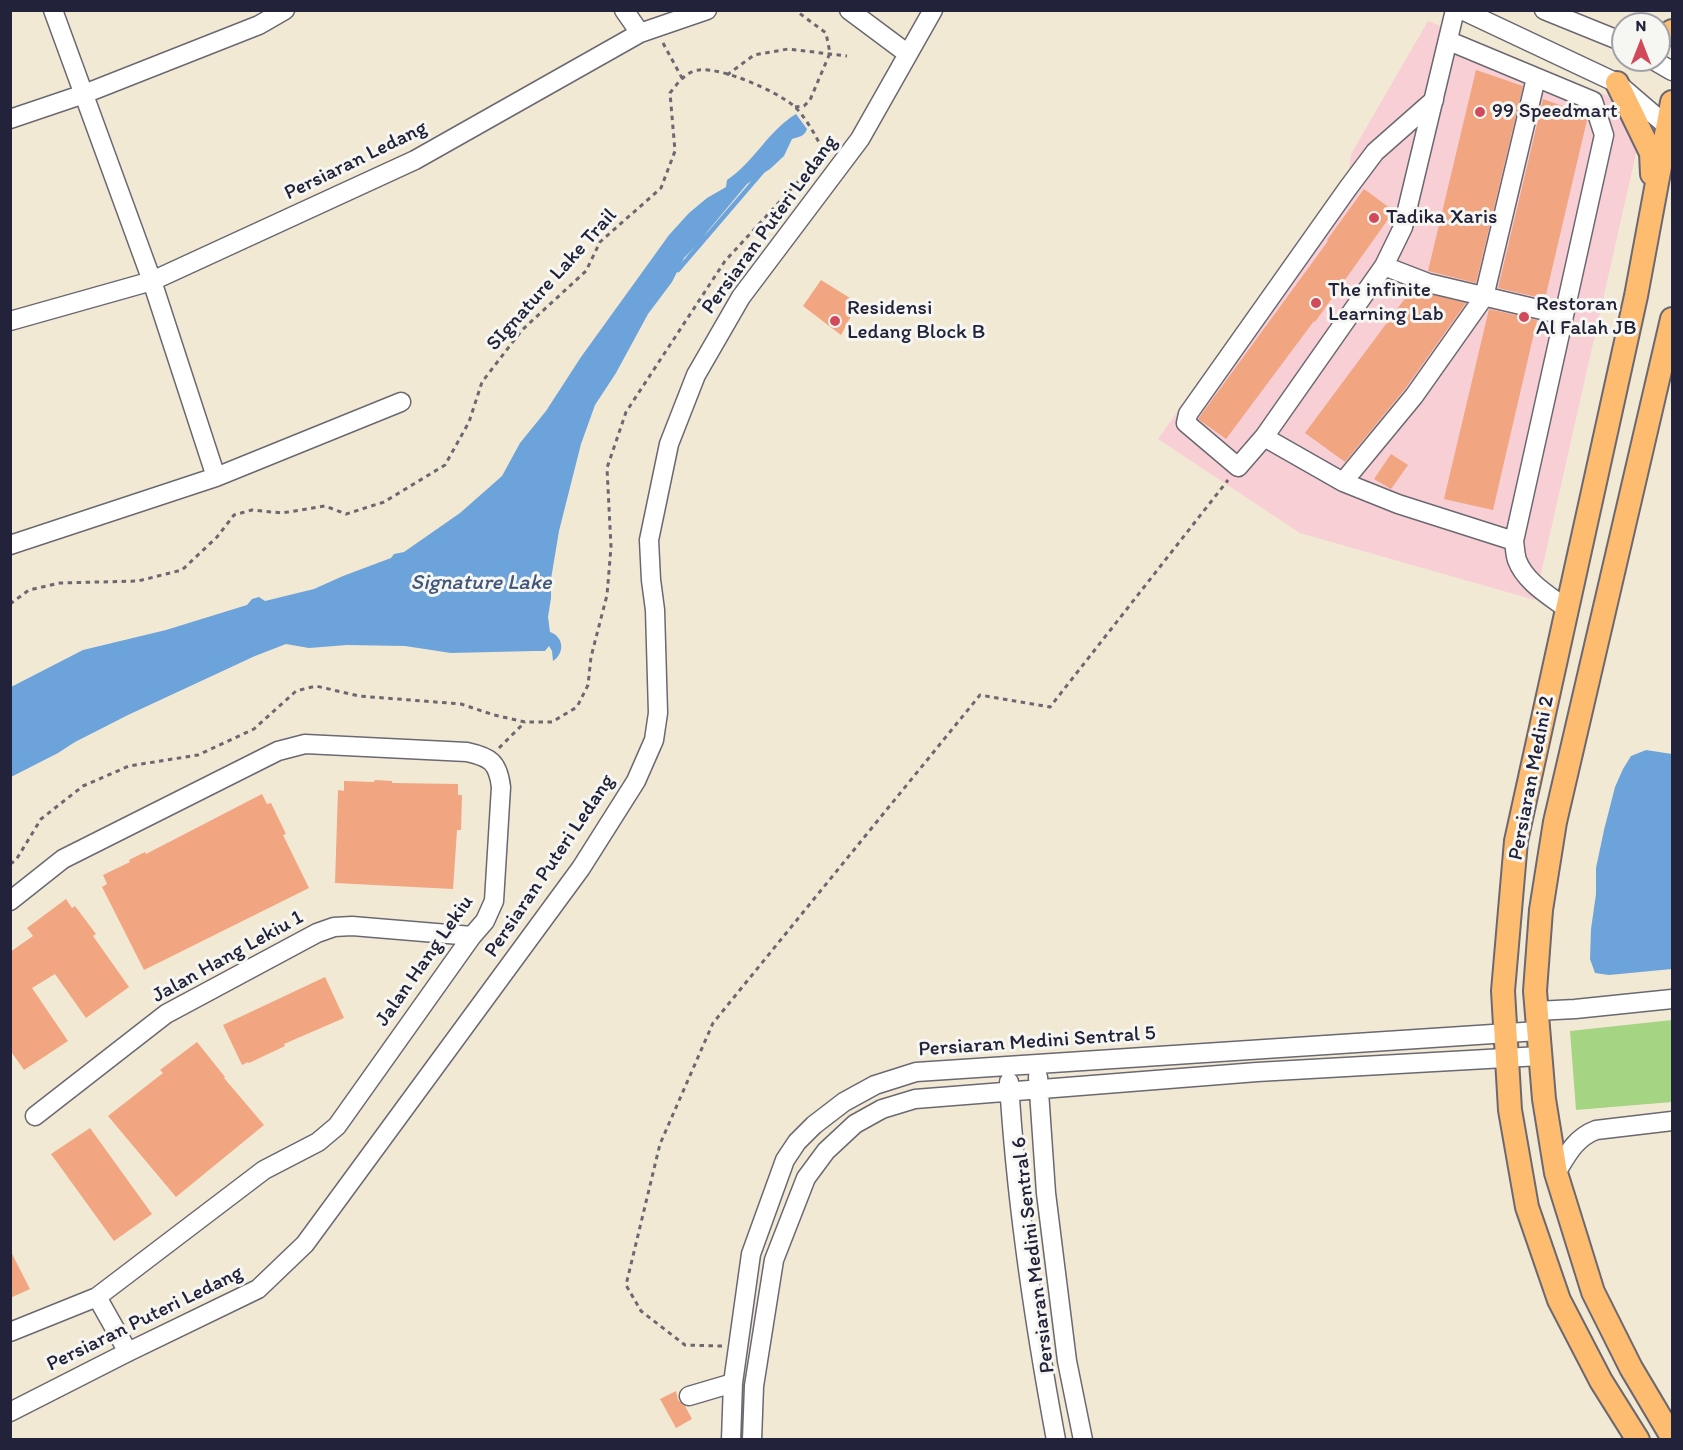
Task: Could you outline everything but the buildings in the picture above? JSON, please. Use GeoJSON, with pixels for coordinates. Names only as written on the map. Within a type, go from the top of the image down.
{"type":"FeatureCollection","features":[{"type":"Feature","properties":{"kind":"main road"},"geometry":{"type":"LineString","coordinates":[[1617,83],[1651,153],[1654,200]]}},
{"type":"Feature","properties":{"kind":"main road","name":"Persiaran Medini 2"},"geometry":{"type":"LineString","coordinates":[[1638,1440],[1601,1381],[1556,1290],[1527,1207],[1510,1110],[1503,992],[1516,841],[1636,296],[1670,126],[1672,102]]}},
{"type":"Feature","properties":{"kind":"main road","name":"Persiaran Medini 2"},"geometry":{"type":"LineString","coordinates":[[1672,319],[1555,822],[1541,910],[1535,979],[1545,1108],[1556,1173],[1593,1292],[1631,1368],[1672,1437]]}},
{"type":"Feature","properties":{"kind":"street"},"geometry":{"type":"LineString","coordinates":[[53,10],[152,281],[216,477]]}},
{"type":"Feature","properties":{"kind":"street"},"geometry":{"type":"LineString","coordinates":[[10,118],[84,94],[259,25],[285,10]]}},
{"type":"Feature","properties":{"kind":"street"},"geometry":{"type":"LineString","coordinates":[[624,10],[648,31]]}},
{"type":"Feature","properties":{"kind":"street","name":"Persiaran Ledang"},"geometry":{"type":"LineString","coordinates":[[10,321],[152,281],[415,160],[648,31],[708,10]]}},
{"type":"Feature","properties":{"kind":"street"},"geometry":{"type":"LineString","coordinates":[[849,10],[908,54]]}},
{"type":"Feature","properties":{"kind":"street","name":"Persiaran Puteri Ledang"},"geometry":{"type":"LineString","coordinates":[[10,1412],[258,1289],[305,1244],[581,868],[636,781],[654,740],[658,713],[655,610],[649,540],[669,444],[696,375],[741,297],[860,139],[933,10]]}},
{"type":"Feature","properties":{"kind":"street"},"geometry":{"type":"LineString","coordinates":[[1434,100],[1375,152],[1188,414],[1186,423],[1238,467],[1264,437],[1384,266],[1403,227],[1449,41],[1455,10]]}},
{"type":"Feature","properties":{"kind":"street"},"geometry":{"type":"LineString","coordinates":[[1462,10],[1617,83],[1670,126]]}},
{"type":"Feature","properties":{"kind":"street"},"geometry":{"type":"LineString","coordinates":[[1544,10],[1611,37]]}},
{"type":"Feature","properties":{"kind":"street"},"geometry":{"type":"LineString","coordinates":[[1449,41],[1593,101],[1604,135],[1514,541],[1517,560],[1523,571],[1534,584],[1567,609]]}},
{"type":"Feature","properties":{"kind":"street"},"geometry":{"type":"LineString","coordinates":[[1342,482],[1414,396],[1484,297],[1536,78]]}},
{"type":"Feature","properties":{"kind":"street"},"geometry":{"type":"LineString","coordinates":[[1384,266],[1428,283],[1563,315]]}},
{"type":"Feature","properties":{"kind":"street"},"geometry":{"type":"LineString","coordinates":[[10,545],[216,477],[401,402]]}},
{"type":"Feature","properties":{"kind":"street"},"geometry":{"type":"LineString","coordinates":[[1264,437],[1342,482],[1398,504],[1514,541]]}},
{"type":"Feature","properties":{"kind":"street"},"geometry":{"type":"LineString","coordinates":[[10,901],[63,859],[278,751],[305,744],[467,752],[488,759]]}},
{"type":"Feature","properties":{"kind":"street","name":"Jalan Hang Lekiu"},"geometry":{"type":"LineString","coordinates":[[10,1332],[97,1297],[264,1170],[318,1142],[337,1126],[485,921],[494,901],[501,787],[499,772],[488,759]]}},
{"type":"Feature","properties":{"kind":"street","name":"Jalan Hang Lekiu 1"},"geometry":{"type":"LineString","coordinates":[[35,1116],[166,1014],[317,933],[334,927],[352,926],[472,936]]}},
{"type":"Feature","properties":{"kind":"street","name":"Persiaran Medini Sentral 5"},"geometry":{"type":"LineString","coordinates":[[731,1440],[733,1383],[751,1254],[784,1160],[797,1142],[814,1125],[844,1102],[875,1085],[916,1072],[1505,1034],[1575,1009],[1672,999]]}},
{"type":"Feature","properties":{"kind":"street"},"geometry":{"type":"LineString","coordinates":[[752,1440],[754,1386],[774,1260],[806,1178],[826,1151],[855,1124],[882,1109],[915,1099],[1039,1089],[1257,1072],[1540,1056]]}},
{"type":"Feature","properties":{"kind":"street","name":"Persiaran Medini Sentral 6"},"geometry":{"type":"LineString","coordinates":[[1036,1064],[1046,1193],[1067,1361],[1083,1440]]}},
{"type":"Feature","properties":{"kind":"street","name":"Persiaran Medini Sentral 6"},"geometry":{"type":"LineString","coordinates":[[1008,1066],[1019,1198],[1042,1364],[1056,1440]]}},
{"type":"Feature","properties":{"kind":"street"},"geometry":{"type":"LineString","coordinates":[[1556,1173],[1574,1143],[1585,1134],[1596,1130],[1672,1121]]}},
{"type":"Feature","properties":{"kind":"street"},"geometry":{"type":"LineString","coordinates":[[97,1297],[128,1352]]}},
{"type":"Feature","properties":{"kind":"street"},"geometry":{"type":"LineString","coordinates":[[689,1396],[733,1383]]}},
{"type":"Feature","properties":{"kind":"path"},"geometry":{"type":"LineString","coordinates":[[795,10],[826,33],[830,53],[810,100],[804,106],[795,107]]}},
{"type":"Feature","properties":{"kind":"path"},"geometry":{"type":"LineString","coordinates":[[10,864],[16,860],[41,819],[83,786],[129,766],[198,755],[254,729],[296,691],[315,686],[359,696],[461,704],[525,722],[552,722],[577,707],[588,685],[591,657],[607,595],[611,547],[607,468],[626,412],[726,261],[819,159],[822,149],[795,107],[764,87],[727,75],[698,70],[682,78],[648,31]]}},
{"type":"Feature","properties":{"kind":"path"},"geometry":{"type":"LineString","coordinates":[[727,75],[754,55],[788,50],[847,56]]}},
{"type":"Feature","properties":{"kind":"path","name":"SIgnature Lake Trail"},"geometry":{"type":"LineString","coordinates":[[10,604],[29,590],[60,583],[138,581],[182,570],[217,537],[234,515],[252,510],[282,513],[325,506],[346,514],[384,502],[445,465],[469,422],[482,382],[522,330],[586,271],[600,242],[661,188],[675,151],[670,93],[682,78]]}},
{"type":"Feature","properties":{"kind":"path"},"geometry":{"type":"LineString","coordinates":[[738,1347],[685,1345],[641,1311],[626,1285],[660,1144],[713,1023],[980,695],[1050,707],[1238,467]]}},
{"type":"Feature","properties":{"kind":"path"},"geometry":{"type":"LineString","coordinates":[[488,759],[525,722]]}},
{"type":"Feature","properties":{"kind":"shaded area"},"geometry":{"type":"Polygon","coordinates":[[[1428,21],[1608,96],[1637,149],[1535,600],[1300,533],[1158,439],[1349,173],[1351,154],[1428,21]]]}},
{"type":"Feature","properties":{"kind":"green space"},"geometry":{"type":"Polygon","coordinates":[[[1672,1020],[1672,1102],[1576,1110],[1570,1031],[1672,1020]]]}},
{"type":"Feature","properties":{"kind":"water","name":"Signature Lake"},"geometry":{"type":"Polygon","coordinates":[[[796,114],[807,129],[805,133],[792,139],[784,156],[770,169],[747,184],[701,241],[684,258],[672,282],[648,314],[616,373],[595,405],[581,444],[559,531],[551,579],[548,617],[550,632],[555,634],[561,645],[557,658],[553,661],[549,646],[545,651],[451,653],[405,646],[347,645],[309,648],[286,644],[128,715],[11,777],[11,687],[83,650],[166,630],[247,605],[252,599],[259,597],[265,601],[314,589],[391,558],[394,554],[404,552],[460,513],[502,476],[520,443],[546,411],[581,357],[669,235],[689,213],[707,198],[726,187],[727,180],[737,173],[777,129],[796,114]]]}},
{"type":"Feature","properties":{"kind":"water"},"geometry":{"type":"Polygon","coordinates":[[[1646,750],[1672,754],[1672,969],[1609,975],[1595,973],[1590,959],[1591,929],[1596,894],[1596,868],[1604,830],[1615,787],[1623,769],[1631,756],[1646,750]]]}},
{"type":"Feature","properties":{"kind":"waterway"},"geometry":{"type":"LineString","coordinates":[[678,270],[762,172]]}},
{"type":"Feature","properties":{"kind":"place","name":"99 Speedmart"},"geometry":{"type":"Point","coordinates":[1480,112]}},
{"type":"Feature","properties":{"kind":"place","name":"Tadika Xaris"},"geometry":{"type":"Point","coordinates":[1374,218]}},
{"type":"Feature","properties":{"kind":"place","name":"The infinite Learning Lab"},"geometry":{"type":"Point","coordinates":[1316,303]}},
{"type":"Feature","properties":{"kind":"place","name":"Restoran Al Falah JB"},"geometry":{"type":"Point","coordinates":[1524,317]}},
{"type":"Feature","properties":{"kind":"place","name":"Residensi Ledang Block B"},"geometry":{"type":"Point","coordinates":[835,321]}}]}
